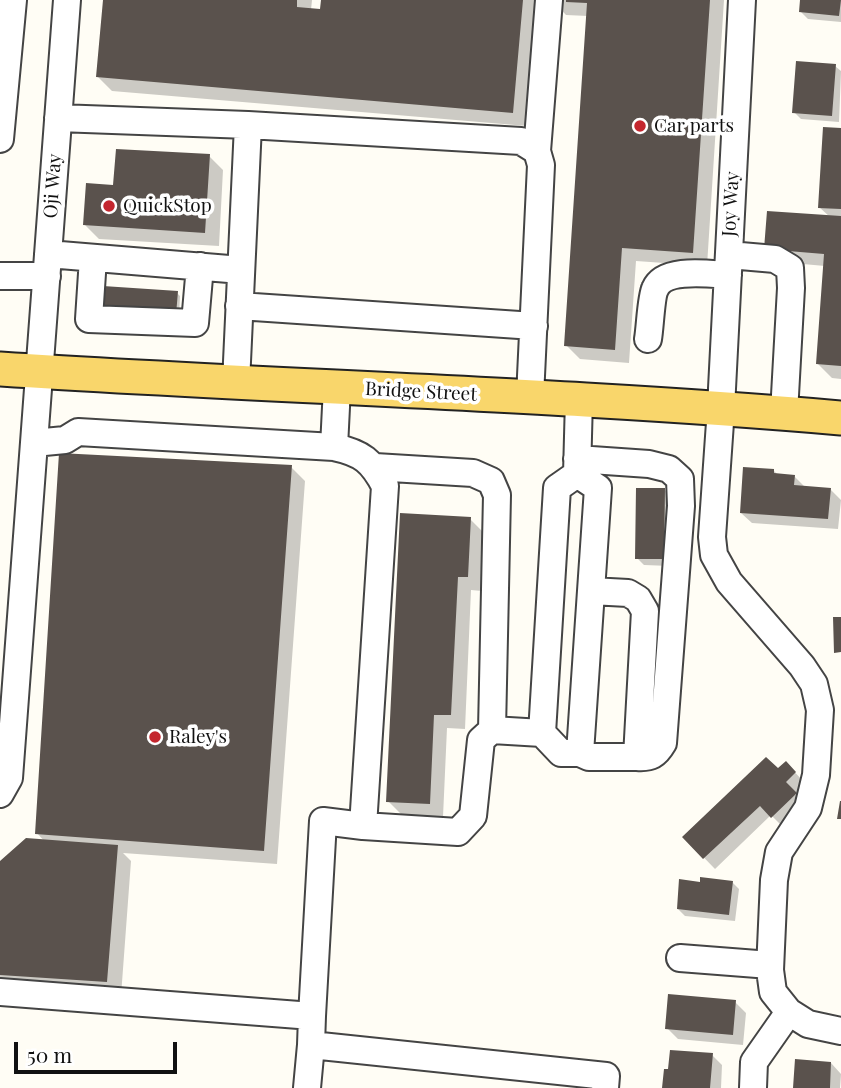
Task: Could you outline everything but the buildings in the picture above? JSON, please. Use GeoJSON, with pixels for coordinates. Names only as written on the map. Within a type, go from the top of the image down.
{"type":"FeatureCollection","features":[{"type":"Feature","properties":{"kind":"main road","name":"Bridge Street"},"geometry":{"type":"LineString","coordinates":[[0,369],[579,399],[841,418]]}},
{"type":"Feature","properties":{"kind":"street"},"geometry":{"type":"LineString","coordinates":[[0,139],[13,0]]}},
{"type":"Feature","properties":{"kind":"street","name":"Oji Way"},"geometry":{"type":"LineString","coordinates":[[0,794],[9,778],[67,0]]}},
{"type":"Feature","properties":{"kind":"street"},"geometry":{"type":"LineString","coordinates":[[530,397],[541,165],[537,151],[550,0]]}},
{"type":"Feature","properties":{"kind":"street","name":"Joy Way"},"geometry":{"type":"LineString","coordinates":[[742,0],[712,537],[714,555],[729,582],[802,666],[814,684],[820,710],[816,775],[808,808],[779,852],[774,880],[770,965],[773,992],[789,1012]]}},
{"type":"Feature","properties":{"kind":"street"},"geometry":{"type":"LineString","coordinates":[[58,118],[248,125],[521,141],[537,151]]}},
{"type":"Feature","properties":{"kind":"street"},"geometry":{"type":"LineString","coordinates":[[236,383],[248,125]]}},
{"type":"Feature","properties":{"kind":"street"},"geometry":{"type":"LineString","coordinates":[[0,276],[93,258],[241,270]]}},
{"type":"Feature","properties":{"kind":"street"},"geometry":{"type":"LineString","coordinates":[[93,258],[89,319],[195,324],[200,267]]}},
{"type":"Feature","properties":{"kind":"street"},"geometry":{"type":"LineString","coordinates":[[648,338],[655,289],[664,278],[775,259],[790,268],[784,413]]}},
{"type":"Feature","properties":{"kind":"street"},"geometry":{"type":"LineString","coordinates":[[240,306],[534,326]]}},
{"type":"Feature","properties":{"kind":"street"},"geometry":{"type":"LineString","coordinates":[[334,447],[337,387]]}},
{"type":"Feature","properties":{"kind":"street"},"geometry":{"type":"LineString","coordinates":[[542,733],[557,488],[577,466],[579,399]]}},
{"type":"Feature","properties":{"kind":"street"},"geometry":{"type":"LineString","coordinates":[[34,443],[65,440],[78,432],[334,447],[354,452],[375,467],[385,486],[363,826]]}},
{"type":"Feature","properties":{"kind":"street"},"geometry":{"type":"LineString","coordinates":[[307,1088],[323,821],[458,832],[473,816],[481,740],[492,730],[542,733],[561,753],[580,753],[589,757],[647,758],[657,754],[663,743],[681,506],[680,479],[669,469],[649,464],[577,466]]}},
{"type":"Feature","properties":{"kind":"street"},"geometry":{"type":"LineString","coordinates":[[577,466],[598,488],[580,753]]}},
{"type":"Feature","properties":{"kind":"street"},"geometry":{"type":"LineString","coordinates":[[375,467],[473,473],[491,481],[497,495],[492,730]]}},
{"type":"Feature","properties":{"kind":"street"},"geometry":{"type":"LineString","coordinates":[[591,591],[628,593],[638,599],[645,611],[637,757]]}},
{"type":"Feature","properties":{"kind":"street"},"geometry":{"type":"LineString","coordinates":[[680,958],[770,965]]}},
{"type":"Feature","properties":{"kind":"street"},"geometry":{"type":"LineString","coordinates":[[0,992],[312,1016]]}},
{"type":"Feature","properties":{"kind":"street"},"geometry":{"type":"LineString","coordinates":[[753,1088],[754,1062],[789,1012],[808,1024],[841,1031]]}},
{"type":"Feature","properties":{"kind":"street"},"geometry":{"type":"LineString","coordinates":[[311,1045],[606,1076],[605,1088]]}},
{"type":"Feature","properties":{"kind":"place","name":"Car parts"},"geometry":{"type":"Point","coordinates":[640,126]}},
{"type":"Feature","properties":{"kind":"place","name":"QuickStop"},"geometry":{"type":"Point","coordinates":[109,206]}},
{"type":"Feature","properties":{"kind":"place","name":"Raley's"},"geometry":{"type":"Point","coordinates":[155,737]}}]}
